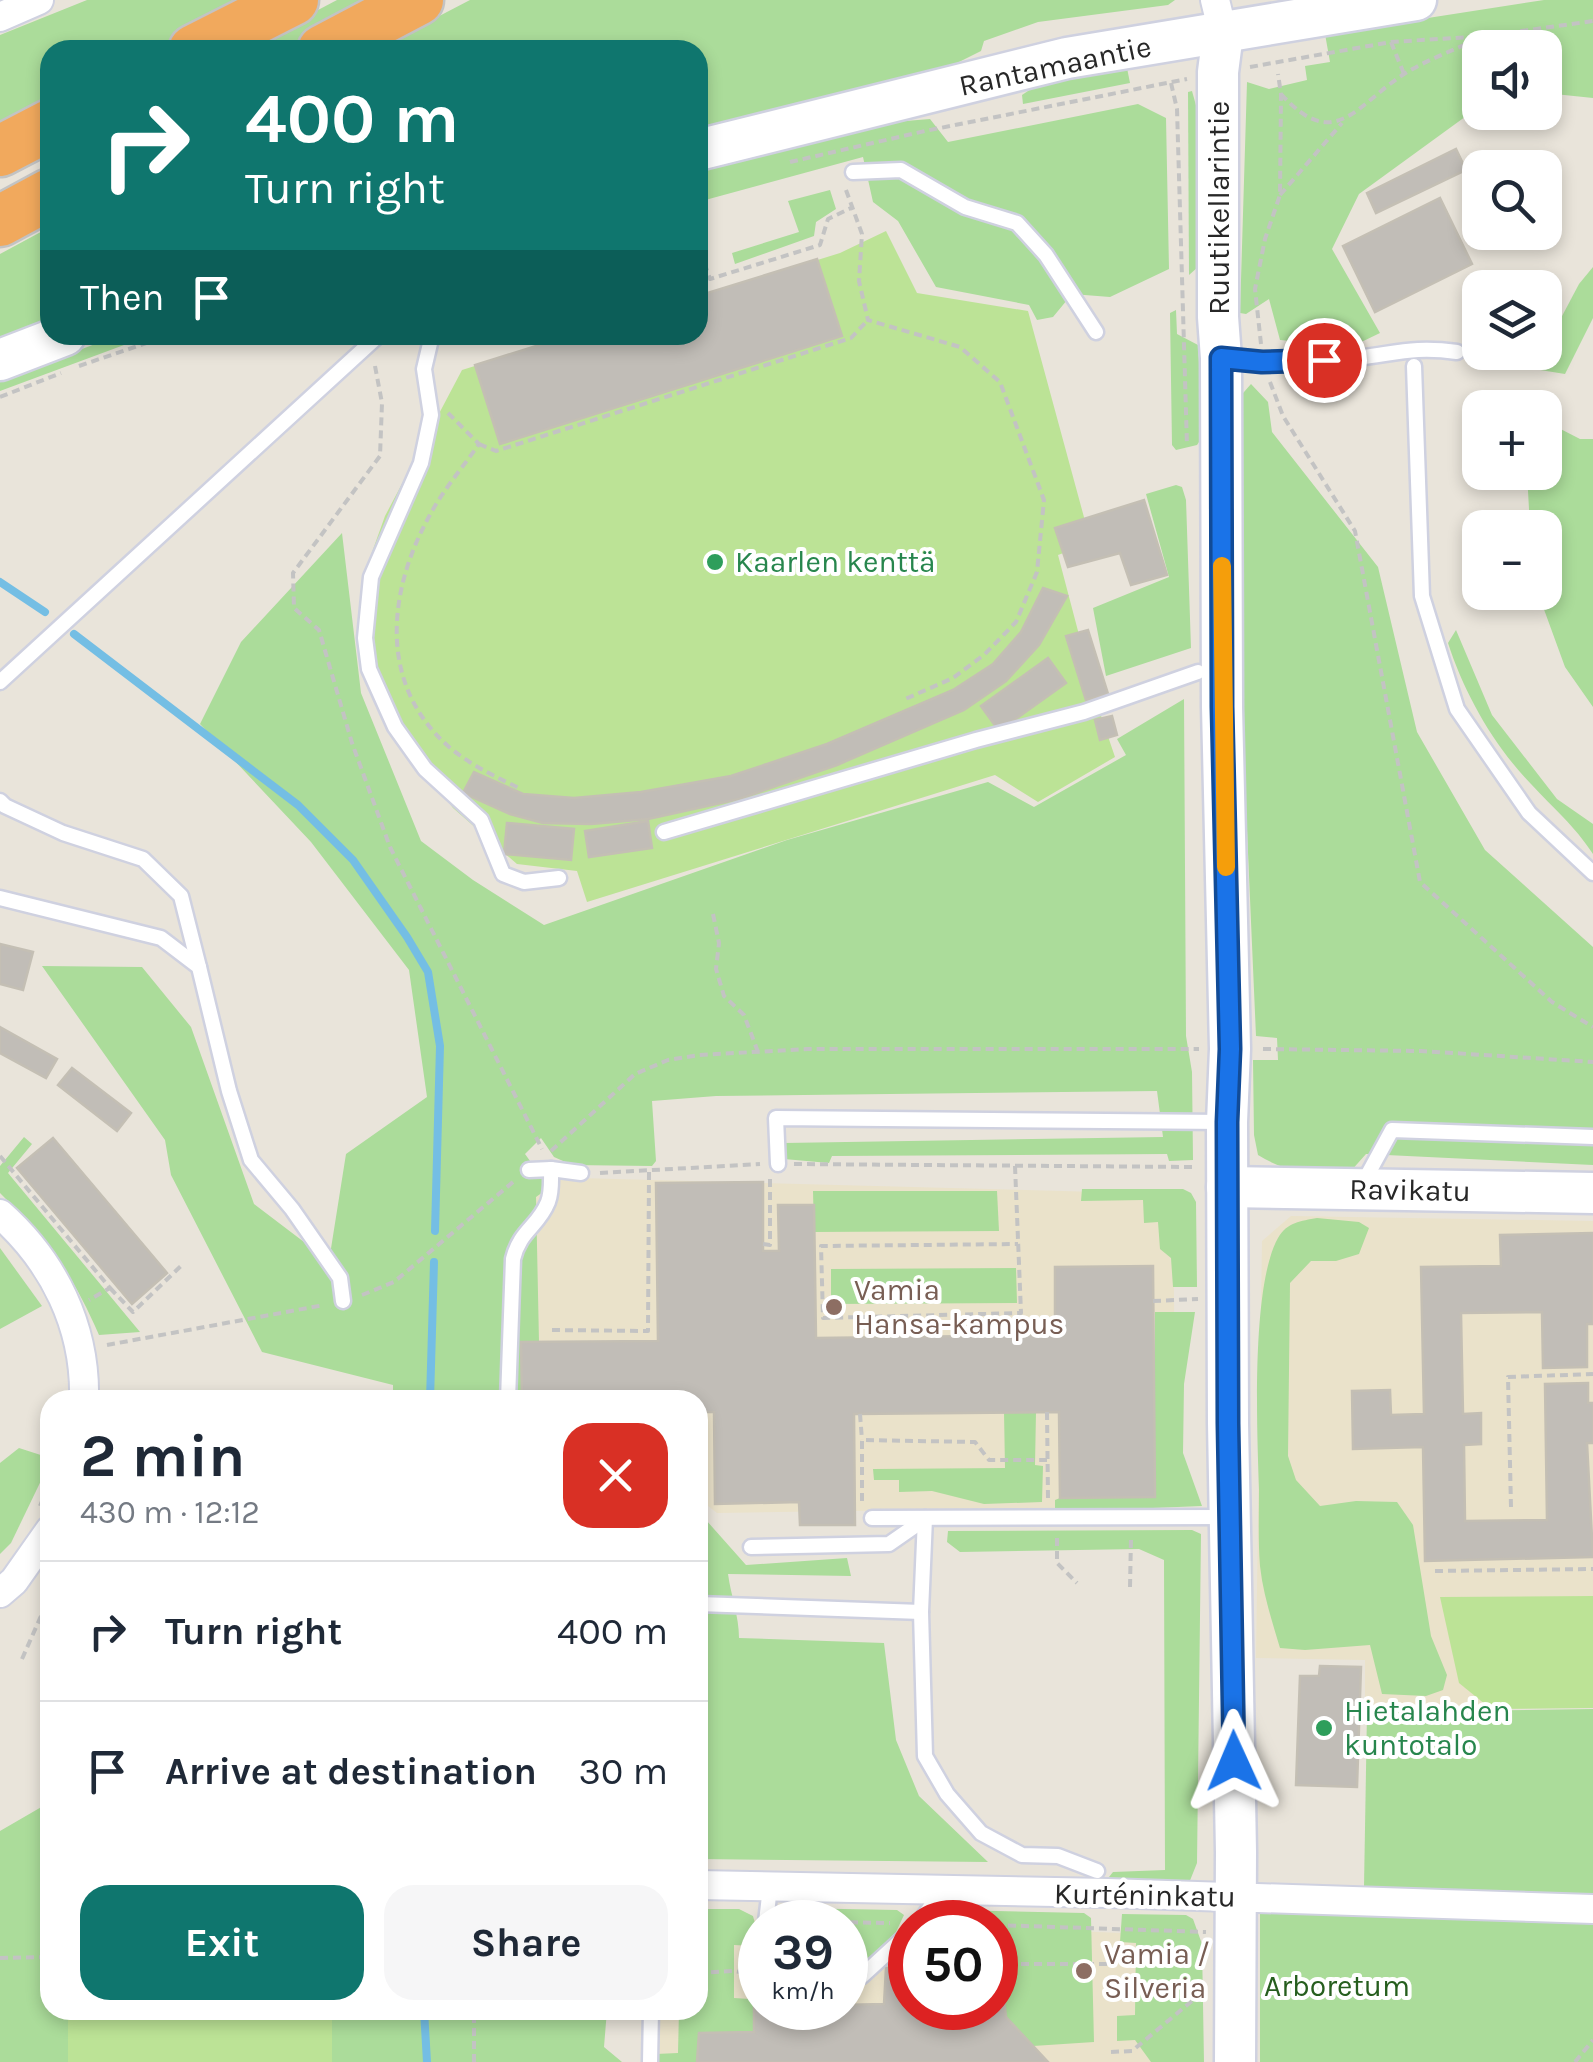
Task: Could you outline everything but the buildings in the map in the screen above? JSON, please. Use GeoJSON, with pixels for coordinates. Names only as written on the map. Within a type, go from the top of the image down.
{"type":"FeatureCollection","features":[{"type":"Feature","properties":{"kind":"highway"},"geometry":{"type":"LineString","coordinates":[[214,40],[292,0]]}},
{"type":"Feature","properties":{"kind":"highway"},"geometry":{"type":"LineString","coordinates":[[342,40],[418,0]]}},
{"type":"Feature","properties":{"kind":"highway"},"geometry":{"type":"LineString","coordinates":[[0,151],[40,129]]}},
{"type":"Feature","properties":{"kind":"highway"},"geometry":{"type":"LineString","coordinates":[[0,221],[40,199]]}},
{"type":"Feature","properties":{"kind":"main road","name":"Rantamaantie"},"geometry":{"type":"LineString","coordinates":[[708,148],[1067,58],[1416,0]]}},
{"type":"Feature","properties":{"kind":"main road","name":"Ruutikellarintie"},"geometry":{"type":"LineString","coordinates":[[1219,35],[1222,726],[1230,1049],[1227,1187],[1236,1897],[1234,2062]]}},
{"type":"Feature","properties":{"kind":"main road"},"geometry":{"type":"LineString","coordinates":[[0,360],[40,345]]}},
{"type":"Feature","properties":{"kind":"main road","name":"Ravikatu"},"geometry":{"type":"LineString","coordinates":[[1227,1187],[1593,1193]]}},
{"type":"Feature","properties":{"kind":"street"},"geometry":{"type":"LineString","coordinates":[[0,17],[39,0]]}},
{"type":"Feature","properties":{"kind":"street"},"geometry":{"type":"LineString","coordinates":[[0,1214],[39,1255],[70,1312],[82,1349],[84,1390]]}},
{"type":"Feature","properties":{"kind":"street"},"geometry":{"type":"LineString","coordinates":[[0,1592],[14,1581],[40,1544]]}},
{"type":"Feature","properties":{"kind":"street","name":"Kurténinkatu"},"geometry":{"type":"LineString","coordinates":[[708,1885],[1593,1909]]}},
{"type":"Feature","properties":{"kind":"lane"},"geometry":{"type":"LineString","coordinates":[[847,174],[901,170],[965,208],[1018,223],[1046,255],[1096,332]]}},
{"type":"Feature","properties":{"kind":"lane"},"geometry":{"type":"LineString","coordinates":[[0,682],[368,345]]}},
{"type":"Feature","properties":{"kind":"lane"},"geometry":{"type":"LineString","coordinates":[[430,345],[424,369],[431,415],[421,463],[371,577],[365,638],[369,669],[395,727],[425,769],[481,820],[503,874],[524,882],[559,878]]}},
{"type":"Feature","properties":{"kind":"lane"},"geometry":{"type":"LineString","coordinates":[[1221,358],[1262,362],[1355,359],[1422,347],[1457,352]]}},
{"type":"Feature","properties":{"kind":"lane"},"geometry":{"type":"LineString","coordinates":[[1414,366],[1422,596],[1457,709],[1529,814],[1593,873]]}},
{"type":"Feature","properties":{"kind":"lane"},"geometry":{"type":"LineString","coordinates":[[664,832],[1084,712],[1198,672]]}},
{"type":"Feature","properties":{"kind":"lane"},"geometry":{"type":"LineString","coordinates":[[0,801],[63,834],[143,858],[181,896],[228,1091],[251,1160],[292,1209],[340,1278],[343,1301]]}},
{"type":"Feature","properties":{"kind":"lane"},"geometry":{"type":"LineString","coordinates":[[0,898],[161,938],[199,967]]}},
{"type":"Feature","properties":{"kind":"lane"},"geometry":{"type":"LineString","coordinates":[[778,1164],[776,1118],[1227,1122]]}},
{"type":"Feature","properties":{"kind":"lane"},"geometry":{"type":"LineString","coordinates":[[1360,1189],[1392,1130],[1593,1137]]}},
{"type":"Feature","properties":{"kind":"lane"},"geometry":{"type":"LineString","coordinates":[[508,1390],[513,1259],[518,1239],[542,1216],[550,1198],[548,1163]]}},
{"type":"Feature","properties":{"kind":"lane"},"geometry":{"type":"LineString","coordinates":[[530,1170],[548,1163],[581,1173]]}},
{"type":"Feature","properties":{"kind":"lane"},"geometry":{"type":"LineString","coordinates":[[872,1518],[1230,1517]]}},
{"type":"Feature","properties":{"kind":"lane"},"geometry":{"type":"LineString","coordinates":[[751,1547],[889,1544],[925,1518]]}},
{"type":"Feature","properties":{"kind":"lane"},"geometry":{"type":"LineString","coordinates":[[925,1518],[921,1612],[926,1756],[947,1794],[981,1832],[1022,1855],[1058,1856],[1096,1871]]}},
{"type":"Feature","properties":{"kind":"lane"},"geometry":{"type":"LineString","coordinates":[[708,1604],[921,1612]]}},
{"type":"Feature","properties":{"kind":"lane"},"geometry":{"type":"LineString","coordinates":[[769,1900],[770,1887]]}},
{"type":"Feature","properties":{"kind":"lane"},"geometry":{"type":"LineString","coordinates":[[935,1900],[942,1890]]}},
{"type":"Feature","properties":{"kind":"lane"},"geometry":{"type":"LineString","coordinates":[[868,1970],[888,1952]]}},
{"type":"Feature","properties":{"kind":"lane"},"geometry":{"type":"LineString","coordinates":[[650,2062],[651,2020]]}},
{"type":"Feature","properties":{"kind":"path"},"geometry":{"type":"LineString","coordinates":[[1529,30],[1593,21]]}},
{"type":"Feature","properties":{"kind":"path"},"geometry":{"type":"LineString","coordinates":[[773,166],[924,131],[1171,83],[1219,35],[1391,42],[1462,38]]}},
{"type":"Feature","properties":{"kind":"path"},"geometry":{"type":"LineString","coordinates":[[1391,42],[1404,74]]}},
{"type":"Feature","properties":{"kind":"path"},"geometry":{"type":"LineString","coordinates":[[1280,195],[1343,122],[1404,74],[1462,47]]}},
{"type":"Feature","properties":{"kind":"path"},"geometry":{"type":"LineString","coordinates":[[1259,326],[1255,288],[1265,239],[1280,195],[1282,94],[1278,74]]}},
{"type":"Feature","properties":{"kind":"path"},"geometry":{"type":"LineString","coordinates":[[1171,83],[1177,109],[1182,326]]}},
{"type":"Feature","properties":{"kind":"path"},"geometry":{"type":"LineString","coordinates":[[1282,94],[1294,108],[1317,121],[1343,122]]}},
{"type":"Feature","properties":{"kind":"path"},"geometry":{"type":"LineString","coordinates":[[847,174],[862,234],[859,281],[868,320]]}},
{"type":"Feature","properties":{"kind":"path"},"geometry":{"type":"LineString","coordinates":[[708,274],[710,280],[820,245],[828,219],[853,207]]}},
{"type":"Feature","properties":{"kind":"path"},"geometry":{"type":"LineString","coordinates":[[428,391],[479,444],[496,450],[852,338],[868,320]]}},
{"type":"Feature","properties":{"kind":"path"},"geometry":{"type":"LineString","coordinates":[[868,320],[960,347],[1000,382],[1044,500],[1036,572],[1016,622],[985,654],[953,678],[903,700]]}},
{"type":"Feature","properties":{"kind":"path"},"geometry":{"type":"LineString","coordinates":[[0,398],[140,345]]}},
{"type":"Feature","properties":{"kind":"path"},"geometry":{"type":"LineString","coordinates":[[1262,362],[1283,416],[1355,531],[1420,882],[1552,1002],[1593,1027]]}},
{"type":"Feature","properties":{"kind":"path"},"geometry":{"type":"LineString","coordinates":[[479,444],[424,527],[398,597],[395,638],[403,676],[425,720],[467,760],[522,789]]}},
{"type":"Feature","properties":{"kind":"path"},"geometry":{"type":"LineString","coordinates":[[713,914],[719,943],[716,969],[724,996],[744,1015],[758,1052]]}},
{"type":"Feature","properties":{"kind":"path"},"geometry":{"type":"LineString","coordinates":[[548,1163],[572,1128],[635,1074],[668,1060],[758,1052],[1230,1049],[1420,1051],[1593,1062]]}},
{"type":"Feature","properties":{"kind":"path"},"geometry":{"type":"LineString","coordinates":[[0,1156],[133,1312],[184,1263]]}},
{"type":"Feature","properties":{"kind":"path"},"geometry":{"type":"LineString","coordinates":[[581,1173],[770,1164],[770,1245],[763,1244]]}},
{"type":"Feature","properties":{"kind":"path"},"geometry":{"type":"LineString","coordinates":[[778,1164],[1205,1167],[1227,1187]]}},
{"type":"Feature","properties":{"kind":"path"},"geometry":{"type":"LineString","coordinates":[[1016,1166],[1021,1313],[824,1318],[821,1246],[1018,1244]]}},
{"type":"Feature","properties":{"kind":"path"},"geometry":{"type":"LineString","coordinates":[[552,1330],[648,1331],[649,1172]]}},
{"type":"Feature","properties":{"kind":"path"},"geometry":{"type":"LineString","coordinates":[[70,1312],[110,1288]]}},
{"type":"Feature","properties":{"kind":"path"},"geometry":{"type":"LineString","coordinates":[[1153,1301],[1208,1299]]}},
{"type":"Feature","properties":{"kind":"path"},"geometry":{"type":"LineString","coordinates":[[1511,1507],[1508,1377],[1593,1374]]}},
{"type":"Feature","properties":{"kind":"path"},"geometry":{"type":"LineString","coordinates":[[1047,1412],[1056,1563],[1077,1583]]}},
{"type":"Feature","properties":{"kind":"path"},"geometry":{"type":"LineString","coordinates":[[860,1414],[862,1518],[872,1518]]}},
{"type":"Feature","properties":{"kind":"path"},"geometry":{"type":"LineString","coordinates":[[862,1440],[975,1442],[989,1460],[1047,1460]]}},
{"type":"Feature","properties":{"kind":"path"},"geometry":{"type":"LineString","coordinates":[[1130,1587],[1132,1518]]}},
{"type":"Feature","properties":{"kind":"path"},"geometry":{"type":"LineString","coordinates":[[1435,1571],[1593,1570]]}},
{"type":"Feature","properties":{"kind":"path"},"geometry":{"type":"LineString","coordinates":[[22,1659],[40,1618]]}},
{"type":"Feature","properties":{"kind":"path"},"geometry":{"type":"LineString","coordinates":[[1018,1926],[1206,1932]]}},
{"type":"Feature","properties":{"kind":"path"},"geometry":{"type":"LineString","coordinates":[[0,1958],[40,1957]]}},
{"type":"Feature","properties":{"kind":"path"},"geometry":{"type":"LineString","coordinates":[[1018,1964],[1110,1964]]}},
{"type":"Feature","properties":{"kind":"path"},"geometry":{"type":"LineString","coordinates":[[708,1972],[738,1972]]}},
{"type":"Feature","properties":{"kind":"path"},"geometry":{"type":"LineString","coordinates":[[1111,2052],[1132,2052],[1208,1987]]}},
{"type":"Feature","properties":{"kind":"path"},"geometry":{"type":"LineString","coordinates":[[474,2020],[474,2062]]}},
{"type":"Feature","properties":{"kind":"path"},"geometry":{"type":"LineString","coordinates":[[1585,2062],[1577,2060],[1593,2040]]}},
{"type":"Feature","properties":{"kind":"shaded area","name":"Vamia Hansa-kampus"},"geometry":{"type":"Polygon","coordinates":[[[542,1177],[1173,1194],[1176,1506],[717,1513],[708,1506],[708,1390],[498,1390],[491,1214],[542,1177]]]}},
{"type":"Feature","properties":{"kind":"shaded area"},"geometry":{"type":"Polygon","coordinates":[[[1291,1216],[1593,1221],[1593,1704],[1365,1709],[1365,1660],[1256,1658],[1262,1241],[1291,1216]]]}},
{"type":"Feature","properties":{"kind":"shaded area","name":"Vamia / Silveria"},"geometry":{"type":"Polygon","coordinates":[[[708,1918],[738,1919],[738,2030],[868,2030],[868,1924],[888,1924],[888,2030],[1018,2030],[1018,1929],[1172,1935],[1176,2062],[641,2062],[642,2020],[708,2020],[708,1918]]]}},
{"type":"Feature","properties":{"kind":"green space"},"geometry":{"type":"Polygon","coordinates":[[[87,0],[246,0],[170,40],[40,40],[40,108],[0,128],[0,35],[87,0]]]}},
{"type":"Feature","properties":{"kind":"green space"},"geometry":{"type":"Polygon","coordinates":[[[337,0],[382,0],[304,40],[261,40],[337,0]]]}},
{"type":"Feature","properties":{"kind":"green space"},"geometry":{"type":"Polygon","coordinates":[[[470,0],[1175,0],[1168,5],[1038,22],[984,41],[981,51],[935,74],[708,128],[708,40],[393,40],[470,0]]]}},
{"type":"Feature","properties":{"kind":"green space"},"geometry":{"type":"Polygon","coordinates":[[[1544,0],[1593,0],[1593,98],[1562,95],[1562,30],[1462,30],[1462,119],[1359,194],[1332,249],[1380,333],[1351,347],[1280,340],[1269,299],[1246,314],[1240,313],[1247,82],[1269,89],[1307,80],[1305,66],[1330,62],[1325,34],[1544,0]]]}},
{"type":"Feature","properties":{"kind":"green space"},"geometry":{"type":"Polygon","coordinates":[[[1127,68],[1130,83],[1023,104],[1022,95],[1037,85],[1127,68]]]}},
{"type":"Feature","properties":{"kind":"green space"},"geometry":{"type":"Polygon","coordinates":[[[1192,91],[1197,109],[1198,267],[1189,275],[1188,92],[1192,91]]]}},
{"type":"Feature","properties":{"kind":"green space"},"geometry":{"type":"Polygon","coordinates":[[[1138,104],[1166,118],[1169,269],[1110,297],[1072,294],[1053,317],[1037,320],[1029,305],[936,287],[898,221],[873,202],[863,157],[708,199],[708,163],[869,124],[930,119],[948,142],[1138,104]]]}},
{"type":"Feature","properties":{"kind":"green space"},"geometry":{"type":"Polygon","coordinates":[[[830,190],[836,209],[816,222],[814,236],[735,264],[732,253],[799,232],[788,201],[830,190]]]}},
{"type":"Feature","properties":{"kind":"green space","name":"Kaarlen kenttä"},"geometry":{"type":"Polygon","coordinates":[[[886,231],[917,293],[1028,311],[1091,543],[1058,555],[1115,757],[1038,802],[995,775],[587,902],[577,871],[517,864],[453,808],[398,736],[365,654],[366,569],[385,516],[462,370],[542,345],[708,345],[708,294],[840,253],[886,231]]]}},
{"type":"Feature","properties":{"kind":"green space"},"geometry":{"type":"Polygon","coordinates":[[[40,232],[40,325],[0,340],[0,254],[40,232]]]}},
{"type":"Feature","properties":{"kind":"green space"},"geometry":{"type":"Polygon","coordinates":[[[1593,267],[1593,318],[1565,374],[1540,370],[1562,370],[1562,316],[1593,267]]]}},
{"type":"Feature","properties":{"kind":"green space"},"geometry":{"type":"Polygon","coordinates":[[[1176,310],[1177,334],[1198,345],[1203,436],[1197,445],[1176,450],[1172,445],[1170,313],[1176,310]]]}},
{"type":"Feature","properties":{"kind":"green space"},"geometry":{"type":"Polygon","coordinates":[[[93,345],[124,345],[0,391],[0,380],[93,345]]]}},
{"type":"Feature","properties":{"kind":"green space"},"geometry":{"type":"Polygon","coordinates":[[[1251,384],[1268,402],[1272,432],[1378,567],[1417,732],[1485,850],[1593,947],[1593,1165],[1366,1154],[1350,1172],[1326,1173],[1291,1169],[1258,1155],[1253,1060],[1278,1060],[1277,1038],[1256,1036],[1240,669],[1237,400],[1251,384]]]}},
{"type":"Feature","properties":{"kind":"green space"},"geometry":{"type":"Polygon","coordinates":[[[1562,430],[1580,439],[1593,439],[1593,707],[1565,667],[1544,610],[1562,610],[1562,510],[1529,510],[1528,490],[1562,490],[1562,430]]]}},
{"type":"Feature","properties":{"kind":"green space"},"geometry":{"type":"Polygon","coordinates":[[[1176,485],[1182,487],[1186,500],[1191,648],[1106,676],[1093,608],[1169,577],[1146,494],[1176,485]]]}},
{"type":"Feature","properties":{"kind":"green space"},"geometry":{"type":"Polygon","coordinates":[[[342,533],[361,693],[421,841],[544,925],[787,840],[988,782],[1034,807],[1126,755],[1117,739],[1184,699],[1186,1036],[1192,1072],[1193,1160],[1169,1161],[1167,1154],[832,1156],[829,1163],[784,1159],[784,1143],[1163,1137],[1157,1091],[716,1096],[652,1101],[656,1161],[652,1166],[572,1165],[554,1157],[541,1138],[525,1154],[538,1172],[557,1182],[536,1197],[539,1342],[525,1390],[393,1390],[393,1385],[262,1352],[171,1175],[165,1140],[42,966],[142,967],[191,1027],[254,1204],[329,1261],[346,1154],[427,1097],[409,970],[311,842],[200,724],[241,642],[342,533]]]}},
{"type":"Feature","properties":{"kind":"green space"},"geometry":{"type":"Polygon","coordinates":[[[1456,630],[1492,715],[1557,799],[1593,824],[1593,854],[1517,769],[1482,718],[1448,643],[1456,630]]]}},
{"type":"Feature","properties":{"kind":"green space"},"geometry":{"type":"Polygon","coordinates":[[[24,1137],[32,1144],[8,1173],[140,1332],[99,1335],[57,1258],[0,1193],[0,1166],[24,1137]]]}},
{"type":"Feature","properties":{"kind":"green space"},"geometry":{"type":"Polygon","coordinates":[[[1082,1189],[1183,1189],[1191,1193],[1196,1202],[1197,1287],[1173,1287],[1171,1258],[1160,1249],[1158,1222],[1144,1223],[1143,1200],[1081,1201],[1082,1189]]]}},
{"type":"Feature","properties":{"kind":"green space"},"geometry":{"type":"Polygon","coordinates":[[[813,1191],[997,1191],[999,1231],[814,1232],[813,1191]]]}},
{"type":"Feature","properties":{"kind":"green space"},"geometry":{"type":"Polygon","coordinates":[[[1317,1218],[1359,1222],[1369,1228],[1359,1254],[1336,1261],[1311,1261],[1290,1283],[1288,1456],[1296,1480],[1320,1506],[1356,1501],[1397,1502],[1413,1525],[1431,1636],[1447,1675],[1443,1690],[1426,1696],[1382,1694],[1370,1645],[1280,1648],[1261,1576],[1257,1396],[1263,1289],[1278,1238],[1295,1223],[1317,1218]]]}},
{"type":"Feature","properties":{"kind":"green space"},"geometry":{"type":"Polygon","coordinates":[[[0,1248],[42,1306],[0,1329],[0,1248]]]}},
{"type":"Feature","properties":{"kind":"green space"},"geometry":{"type":"Polygon","coordinates":[[[1016,1268],[1017,1303],[831,1304],[831,1269],[1016,1268]]]}},
{"type":"Feature","properties":{"kind":"green space"},"geometry":{"type":"Polygon","coordinates":[[[1155,1312],[1195,1312],[1184,1384],[1183,1453],[1202,1506],[1055,1512],[1055,1500],[1060,1498],[1155,1496],[1155,1312]]]}},
{"type":"Feature","properties":{"kind":"green space"},"geometry":{"type":"Polygon","coordinates":[[[1004,1412],[1036,1412],[1035,1465],[1043,1466],[1042,1502],[984,1504],[932,1491],[899,1492],[899,1480],[874,1480],[873,1469],[1005,1468],[1004,1412]]]}},
{"type":"Feature","properties":{"kind":"green space"},"geometry":{"type":"Polygon","coordinates":[[[19,1448],[40,1455],[40,1483],[11,1543],[0,1554],[0,1463],[19,1448]]]}},
{"type":"Feature","properties":{"kind":"green space"},"geometry":{"type":"Polygon","coordinates":[[[708,1522],[746,1565],[847,1558],[851,1576],[728,1574],[739,1638],[884,1643],[896,1740],[919,1796],[988,1862],[708,1859],[708,1522]]]}},
{"type":"Feature","properties":{"kind":"green space"},"geometry":{"type":"Polygon","coordinates":[[[1192,1530],[1201,1534],[1197,1863],[1187,1888],[1113,1889],[1109,1877],[1113,1872],[1165,1870],[1164,1560],[1139,1549],[960,1552],[947,1542],[948,1531],[1192,1530]]]}},
{"type":"Feature","properties":{"kind":"green space"},"geometry":{"type":"Polygon","coordinates":[[[1593,1596],[1593,1708],[1491,1709],[1459,1683],[1440,1597],[1593,1596]]]}},
{"type":"Feature","properties":{"kind":"green space"},"geometry":{"type":"Polygon","coordinates":[[[1593,1709],[1593,1898],[1364,1887],[1367,1712],[1593,1709]]]}},
{"type":"Feature","properties":{"kind":"green space"},"geometry":{"type":"Polygon","coordinates":[[[40,1808],[40,2020],[68,2020],[68,2062],[0,2062],[0,1831],[40,1808]]]}},
{"type":"Feature","properties":{"kind":"green space","name":"Arboretum"},"geometry":{"type":"Polygon","coordinates":[[[1260,1908],[1593,1920],[1593,2062],[1260,2062],[1260,1908]]]}},
{"type":"Feature","properties":{"kind":"green space"},"geometry":{"type":"Polygon","coordinates":[[[708,1909],[738,1909],[734,1998],[738,1998],[738,2030],[754,2032],[699,2033],[697,2062],[656,2062],[656,2054],[678,2053],[679,2020],[708,2020],[708,1909]]]}},
{"type":"Feature","properties":{"kind":"green space"},"geometry":{"type":"Polygon","coordinates":[[[868,1909],[888,1910],[888,1940],[868,1959],[868,1909]]]}},
{"type":"Feature","properties":{"kind":"green space"},"geometry":{"type":"Polygon","coordinates":[[[1018,1912],[1084,1913],[1091,1918],[1094,2042],[1033,2046],[1018,2030],[1018,1912]]]}},
{"type":"Feature","properties":{"kind":"green space"},"geometry":{"type":"Polygon","coordinates":[[[1122,1914],[1186,1915],[1193,1919],[1202,1944],[1204,2062],[1151,2062],[1135,2040],[1117,2041],[1117,2016],[1135,2015],[1136,1943],[1120,1942],[1122,1914]]]}},
{"type":"Feature","properties":{"kind":"green space"},"geometry":{"type":"Polygon","coordinates":[[[68,2020],[332,2020],[332,2062],[68,2062],[68,2020]]]}},
{"type":"Feature","properties":{"kind":"green space"},"geometry":{"type":"Polygon","coordinates":[[[332,2020],[606,2020],[604,2047],[622,2062],[332,2062],[332,2020]]]}},
{"type":"Feature","properties":{"kind":"waterway"},"geometry":{"type":"LineString","coordinates":[[0,582],[45,612]]}},
{"type":"Feature","properties":{"kind":"waterway"},"geometry":{"type":"LineString","coordinates":[[74,634],[298,805],[353,860],[407,937],[428,972],[440,1046],[435,1231]]}},
{"type":"Feature","properties":{"kind":"waterway"},"geometry":{"type":"LineString","coordinates":[[430,1390],[434,1262]]}},
{"type":"Feature","properties":{"kind":"waterway"},"geometry":{"type":"LineString","coordinates":[[425,2020],[427,2062]]}},
{"type":"Feature","properties":{"kind":"slow traffic"},"geometry":{"type":"LineString","coordinates":[[1222,566],[1226,867]]}},
{"type":"Feature","properties":{"kind":"place","name":"Kaarlen kenttä"},"geometry":{"type":"Point","coordinates":[715,562]}},
{"type":"Feature","properties":{"kind":"place","name":"Vamia Hansa-kampus"},"geometry":{"type":"Point","coordinates":[834,1307]}},
{"type":"Feature","properties":{"kind":"place","name":"Hietalahden kuntotalo"},"geometry":{"type":"Point","coordinates":[1324,1728]}},
{"type":"Feature","properties":{"kind":"place","name":"Vamia / Silveria"},"geometry":{"type":"Point","coordinates":[1084,1971]}},
{"type":"Feature","properties":{"kind":"route"},"geometry":{"type":"LineString","coordinates":[[1234,1761],[1221,358],[1262,362],[1324,360]]}}]}
